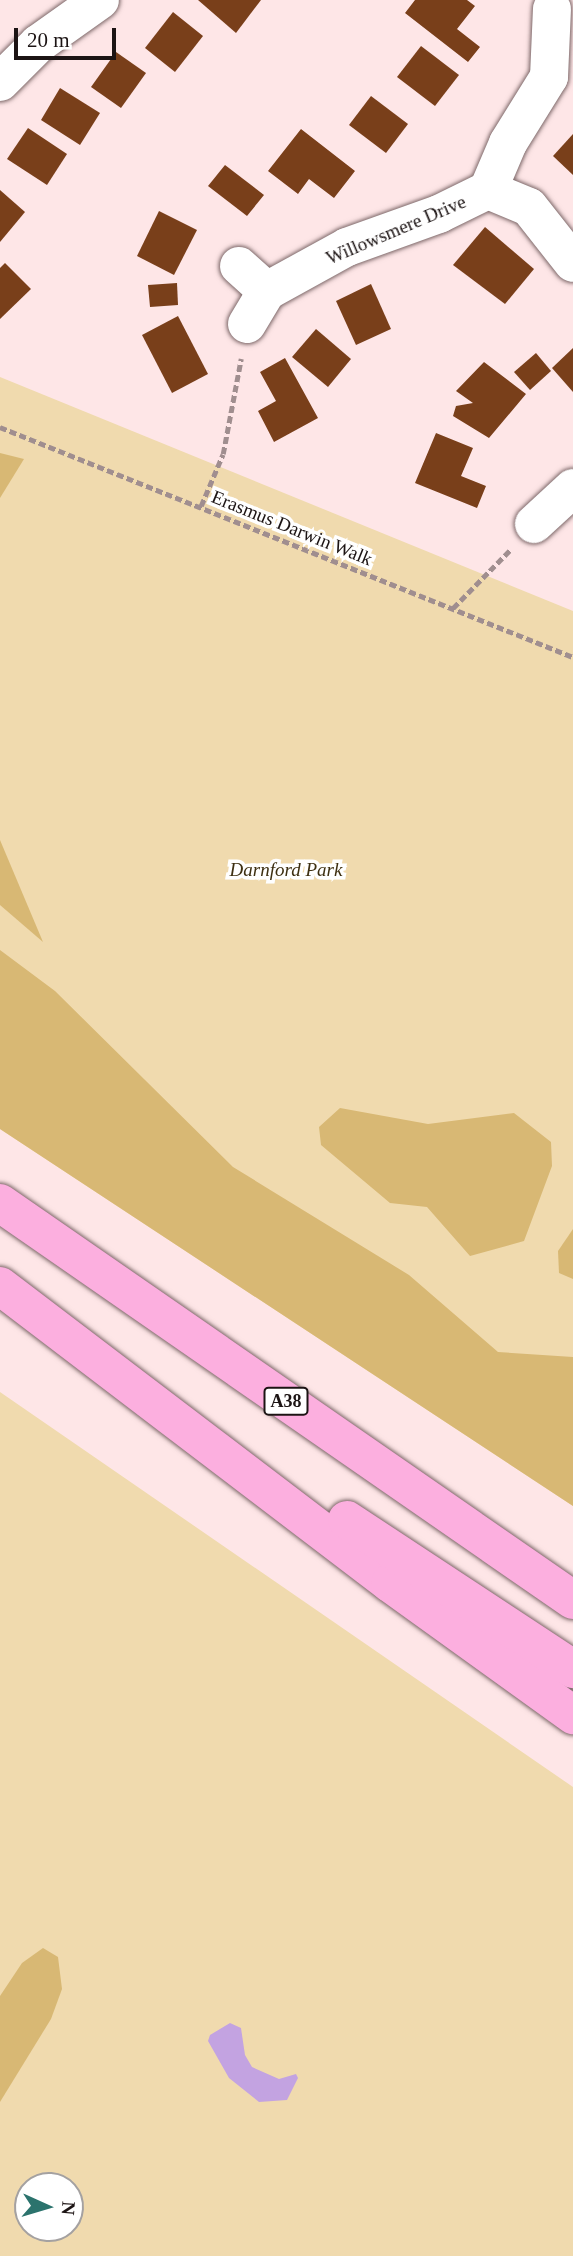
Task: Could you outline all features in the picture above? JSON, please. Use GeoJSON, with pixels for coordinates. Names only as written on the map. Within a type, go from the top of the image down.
{"type":"FeatureCollection","features":[{"type":"Feature","properties":{"kind":"highway","name":"A38"},"geometry":{"type":"LineString","coordinates":[[0,1203],[573,1600]]}},
{"type":"Feature","properties":{"kind":"highway"},"geometry":{"type":"LineString","coordinates":[[0,1286],[108,1364],[390,1583],[573,1715]]}},
{"type":"Feature","properties":{"kind":"highway"},"geometry":{"type":"LineString","coordinates":[[108,1364],[573,1669]]}},
{"type":"Feature","properties":{"kind":"street"},"geometry":{"type":"LineString","coordinates":[[0,82],[38,44],[100,0]]}},
{"type":"Feature","properties":{"kind":"street","name":"Willowsmere Drive"},"geometry":{"type":"LineString","coordinates":[[247,324],[267,291],[347,247],[439,214],[488,190],[508,143],[549,77],[551,10]]}},
{"type":"Feature","properties":{"kind":"street","name":"Willowsmere Drive"},"geometry":{"type":"LineString","coordinates":[[488,190],[529,207],[573,263]]}},
{"type":"Feature","properties":{"kind":"street"},"geometry":{"type":"LineString","coordinates":[[239,266],[267,291]]}},
{"type":"Feature","properties":{"kind":"street"},"geometry":{"type":"LineString","coordinates":[[534,524],[573,488]]}},
{"type":"Feature","properties":{"kind":"path"},"geometry":{"type":"LineString","coordinates":[[201,506],[223,454],[247,324]]}},
{"type":"Feature","properties":{"kind":"path","name":"Erasmus Darwin Walk"},"geometry":{"type":"LineString","coordinates":[[0,427],[573,657]]}},
{"type":"Feature","properties":{"kind":"path"},"geometry":{"type":"LineString","coordinates":[[453,608],[534,524]]}},
{"type":"Feature","properties":{"kind":"green space","name":"Darnford Park"},"geometry":{"type":"Polygon","coordinates":[[[0,377],[573,611],[573,1506],[0,1129],[0,377]]]}},
{"type":"Feature","properties":{"kind":"green space"},"geometry":{"type":"Polygon","coordinates":[[[0,1392],[573,1787],[573,2256],[0,2256],[0,1392]]]}},
{"type":"Feature","properties":{"kind":"shaded area"},"geometry":{"type":"Polygon","coordinates":[[[0,453],[24,459],[0,498],[0,453]]]}},
{"type":"Feature","properties":{"kind":"shaded area"},"geometry":{"type":"Polygon","coordinates":[[[0,840],[43,942],[0,905],[0,840]]]}},
{"type":"Feature","properties":{"kind":"shaded area"},"geometry":{"type":"Polygon","coordinates":[[[0,950],[55,991],[233,1167],[409,1275],[498,1352],[573,1357],[573,1506],[0,1129],[0,950]]]}},
{"type":"Feature","properties":{"kind":"shaded area"},"geometry":{"type":"Polygon","coordinates":[[[340,1108],[428,1124],[514,1113],[551,1142],[552,1166],[524,1241],[470,1256],[427,1207],[390,1203],[321,1145],[319,1127],[340,1108]]]}},
{"type":"Feature","properties":{"kind":"shaded area"},"geometry":{"type":"Polygon","coordinates":[[[573,1229],[573,1279],[559,1273],[558,1251],[573,1229]]]}},
{"type":"Feature","properties":{"kind":"shaded area"},"geometry":{"type":"Polygon","coordinates":[[[43,1948],[58,1957],[62,1989],[51,2019],[0,2102],[0,1996],[22,1963],[43,1948]]]}},
{"type":"Feature","properties":{"kind":"shaded area"},"geometry":{"type":"Polygon","coordinates":[[[230,2023],[241,2028],[245,2055],[252,2067],[279,2079],[296,2074],[298,2078],[287,2100],[259,2102],[229,2078],[208,2041],[210,2035],[230,2023]]]}},
{"type":"Feature","properties":{"kind":"building"},"geometry":{"type":"Polygon","coordinates":[[[198,0],[261,0],[236,33],[198,0]]]}},
{"type":"Feature","properties":{"kind":"building"},"geometry":{"type":"Polygon","coordinates":[[[415,0],[467,0],[475,6],[457,29],[480,47],[468,62],[405,13],[415,0]]]}},
{"type":"Feature","properties":{"kind":"building"},"geometry":{"type":"Polygon","coordinates":[[[173,12],[203,36],[175,72],[145,48],[173,12]]]}},
{"type":"Feature","properties":{"kind":"building"},"geometry":{"type":"Polygon","coordinates":[[[421,46],[459,75],[435,106],[397,77],[421,46]]]}},
{"type":"Feature","properties":{"kind":"building"},"geometry":{"type":"Polygon","coordinates":[[[116,52],[146,73],[121,108],[91,87],[116,52]]]}},
{"type":"Feature","properties":{"kind":"building"},"geometry":{"type":"Polygon","coordinates":[[[60,88],[100,113],[80,145],[41,120],[60,88]]]}},
{"type":"Feature","properties":{"kind":"building"},"geometry":{"type":"Polygon","coordinates":[[[371,96],[408,124],[386,153],[349,125],[371,96]]]}},
{"type":"Feature","properties":{"kind":"building"},"geometry":{"type":"Polygon","coordinates":[[[28,128],[67,154],[47,185],[7,159],[28,128]]]}},
{"type":"Feature","properties":{"kind":"building"},"geometry":{"type":"Polygon","coordinates":[[[301,129],[355,171],[334,198],[309,179],[298,194],[268,171],[301,129]]]}},
{"type":"Feature","properties":{"kind":"building"},"geometry":{"type":"Polygon","coordinates":[[[573,134],[573,175],[553,156],[573,134]]]}},
{"type":"Feature","properties":{"kind":"building"},"geometry":{"type":"Polygon","coordinates":[[[225,165],[264,195],[247,216],[208,186],[225,165]]]}},
{"type":"Feature","properties":{"kind":"building"},"geometry":{"type":"Polygon","coordinates":[[[0,190],[25,212],[0,242],[0,190]]]}},
{"type":"Feature","properties":{"kind":"building"},"geometry":{"type":"Polygon","coordinates":[[[159,211],[197,230],[174,275],[137,256],[159,211]]]}},
{"type":"Feature","properties":{"kind":"building"},"geometry":{"type":"Polygon","coordinates":[[[485,227],[534,269],[505,304],[453,265],[485,227]]]}},
{"type":"Feature","properties":{"kind":"building"},"geometry":{"type":"Polygon","coordinates":[[[5,263],[31,289],[0,319],[0,268],[5,263]]]}},
{"type":"Feature","properties":{"kind":"building"},"geometry":{"type":"Polygon","coordinates":[[[177,283],[178,305],[150,307],[148,285],[177,283]]]}},
{"type":"Feature","properties":{"kind":"building"},"geometry":{"type":"Polygon","coordinates":[[[371,284],[391,329],[356,345],[336,301],[371,284]]]}},
{"type":"Feature","properties":{"kind":"building"},"geometry":{"type":"Polygon","coordinates":[[[178,316],[208,374],[172,393],[142,335],[178,316]]]}},
{"type":"Feature","properties":{"kind":"building"},"geometry":{"type":"Polygon","coordinates":[[[316,329],[351,359],[328,387],[292,357],[316,329]]]}},
{"type":"Feature","properties":{"kind":"building"},"geometry":{"type":"Polygon","coordinates":[[[573,348],[573,392],[552,368],[573,348]]]}},
{"type":"Feature","properties":{"kind":"building"},"geometry":{"type":"Polygon","coordinates":[[[536,353],[551,371],[530,390],[514,372],[536,353]]]}},
{"type":"Feature","properties":{"kind":"building"},"geometry":{"type":"Polygon","coordinates":[[[285,358],[318,418],[274,442],[258,411],[276,401],[260,372],[285,358]]]}},
{"type":"Feature","properties":{"kind":"building"},"geometry":{"type":"Polygon","coordinates":[[[484,362],[526,394],[489,438],[453,416],[456,406],[473,403],[456,391],[484,362]]]}},
{"type":"Feature","properties":{"kind":"building"},"geometry":{"type":"Polygon","coordinates":[[[436,433],[473,448],[461,476],[486,486],[477,508],[415,483],[436,433]]]}}]}
